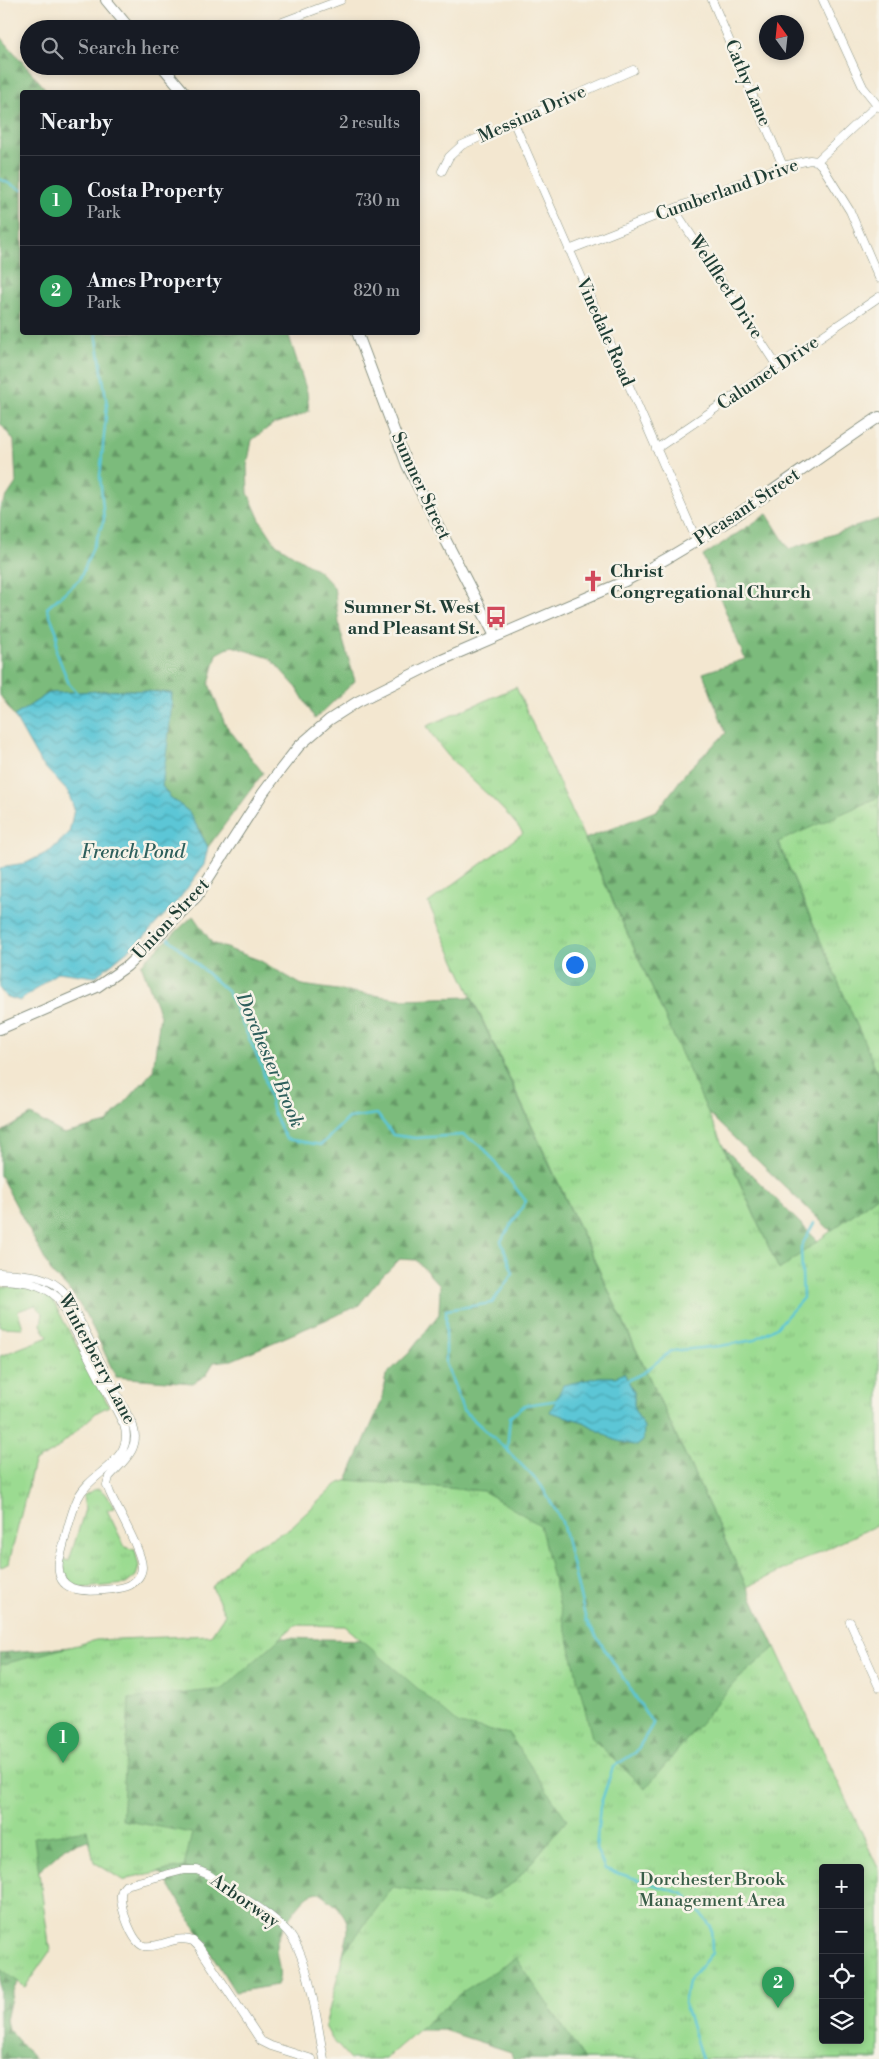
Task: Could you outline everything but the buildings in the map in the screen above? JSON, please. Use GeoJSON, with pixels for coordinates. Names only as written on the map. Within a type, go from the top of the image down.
{"type":"FeatureCollection","features":[{"type":"Feature","properties":{"kind":"main road"},"geometry":{"type":"LineString","coordinates":[[106,0],[123,20]]}},
{"type":"Feature","properties":{"kind":"main road"},"geometry":{"type":"LineString","coordinates":[[170,75],[182,90]]}},
{"type":"Feature","properties":{"kind":"main road","name":"Sumner Street"},"geometry":{"type":"LineString","coordinates":[[357,335],[407,466],[495,636]]}},
{"type":"Feature","properties":{"kind":"main road","name":"Pleasant Street"},"geometry":{"type":"LineString","coordinates":[[339,713],[394,683],[495,636],[623,582],[697,541],[879,417]]}},
{"type":"Feature","properties":{"kind":"main road","name":"Union Street"},"geometry":{"type":"LineString","coordinates":[[0,1029],[97,988],[127,966],[197,896],[263,793],[299,746],[339,713]]}},
{"type":"Feature","properties":{"kind":"street"},"geometry":{"type":"LineString","coordinates":[[288,20],[341,0]]}},
{"type":"Feature","properties":{"kind":"street","name":"Cathy Lane"},"geometry":{"type":"LineString","coordinates":[[712,0],[784,166]]}},
{"type":"Feature","properties":{"kind":"street"},"geometry":{"type":"LineString","coordinates":[[817,162],[878,106],[863,87],[823,0]]}},
{"type":"Feature","properties":{"kind":"street","name":"Messina Drive"},"geometry":{"type":"LineString","coordinates":[[442,171],[449,157],[462,145],[633,70]]}},
{"type":"Feature","properties":{"kind":"street","name":"Vinedale Road"},"geometry":{"type":"LineString","coordinates":[[514,123],[697,541]]}},
{"type":"Feature","properties":{"kind":"street","name":"Cumberland Drive"},"geometry":{"type":"LineString","coordinates":[[569,250],[784,166],[801,162],[817,162],[827,171],[848,206],[879,278]]}},
{"type":"Feature","properties":{"kind":"street","name":"Wellfleet Drive"},"geometry":{"type":"LineString","coordinates":[[674,209],[777,366]]}},
{"type":"Feature","properties":{"kind":"street","name":"Calumet Drive"},"geometry":{"type":"LineString","coordinates":[[656,449],[879,297]]}},
{"type":"Feature","properties":{"kind":"street","name":"Winterberry Lane"},"geometry":{"type":"LineString","coordinates":[[0,1273],[31,1274],[46,1278],[62,1290],[72,1303],[135,1432],[132,1449],[109,1477],[107,1485],[140,1556],[141,1572],[136,1581],[124,1588],[82,1590],[73,1588],[63,1582],[58,1566],[80,1494],[124,1447],[126,1433],[122,1420],[58,1298],[45,1288],[34,1283],[0,1280]]}},
{"type":"Feature","properties":{"kind":"street"},"geometry":{"type":"LineString","coordinates":[[91,1483],[107,1485]]}},
{"type":"Feature","properties":{"kind":"street"},"geometry":{"type":"LineString","coordinates":[[850,1622],[879,1686]]}},
{"type":"Feature","properties":{"kind":"street","name":"Arborway"},"geometry":{"type":"LineString","coordinates":[[312,2059],[261,2041],[199,1947],[193,1941],[180,1939],[148,1946],[136,1942],[131,1935],[121,1900],[121,1893],[124,1887],[133,1882],[180,1870],[197,1870],[209,1875],[284,1928],[297,1945],[304,1963],[324,2059]]}},
{"type":"Feature","properties":{"kind":"green space"},"geometry":{"type":"Polygon","coordinates":[[[0,36],[20,59],[20,75],[33,75],[46,90],[20,90],[20,335],[289,335],[307,392],[309,411],[273,424],[252,440],[247,466],[248,493],[260,520],[276,544],[319,571],[334,587],[340,630],[355,681],[315,719],[297,688],[270,658],[232,646],[217,654],[209,684],[225,724],[263,773],[208,847],[189,812],[170,797],[162,786],[172,693],[130,690],[49,693],[14,716],[0,695],[0,507],[16,483],[14,441],[0,423],[0,36]]]}},
{"type":"Feature","properties":{"kind":"green space"},"geometry":{"type":"Polygon","coordinates":[[[767,514],[789,549],[879,519],[879,797],[778,843],[879,1076],[879,1195],[831,1231],[708,1113],[585,839],[658,810],[687,771],[726,733],[703,673],[745,659],[703,556],[767,514]]]}},
{"type":"Feature","properties":{"kind":"green space"},"geometry":{"type":"Polygon","coordinates":[[[516,687],[779,1270],[879,1195],[879,1524],[747,1587],[428,903],[523,833],[512,819],[448,755],[427,726],[516,687]]]}},
{"type":"Feature","properties":{"kind":"green space"},"geometry":{"type":"Polygon","coordinates":[[[879,797],[879,1076],[778,842],[879,797]]]}},
{"type":"Feature","properties":{"kind":"green space","name":"Dorchester Brook Management Area"},"geometry":{"type":"Polygon","coordinates":[[[193,916],[212,943],[259,960],[302,985],[401,999],[471,997],[775,1647],[734,1683],[819,2024],[819,2044],[864,2044],[879,2059],[513,2059],[511,2052],[443,2030],[414,2030],[340,1982],[341,1966],[348,1933],[347,1924],[343,1914],[334,1904],[318,1892],[311,1894],[301,1903],[289,1918],[280,1934],[276,1946],[279,1971],[277,1985],[235,1992],[162,1874],[97,1840],[89,1840],[66,1847],[39,1871],[31,1885],[26,1965],[12,1993],[6,2020],[8,2029],[35,2059],[0,2059],[0,1653],[200,1636],[569,1645],[483,1491],[347,1480],[381,1403],[386,1375],[409,1353],[439,1314],[440,1286],[416,1260],[400,1259],[377,1282],[358,1306],[232,1360],[214,1362],[206,1375],[193,1383],[116,1377],[97,1336],[81,1308],[73,1295],[53,1275],[0,1175],[0,1133],[31,1115],[64,1134],[107,1123],[153,1071],[160,1015],[141,964],[193,916]],[[624,1373],[615,1377],[599,1377],[551,1412],[584,1422],[614,1440],[644,1427],[634,1409],[634,1392],[624,1373]]]}},
{"type":"Feature","properties":{"kind":"green space"},"geometry":{"type":"Polygon","coordinates":[[[724,1147],[818,1241],[779,1270],[724,1147]]]}},
{"type":"Feature","properties":{"kind":"green space"},"geometry":{"type":"Polygon","coordinates":[[[0,1287],[22,1287],[35,1290],[53,1301],[109,1406],[97,1412],[53,1452],[34,1462],[9,1563],[0,1568],[0,1356],[48,1337],[41,1325],[43,1313],[35,1305],[18,1311],[23,1328],[0,1327],[0,1287]]]}},
{"type":"Feature","properties":{"kind":"green space","name":"Dorchester Brook Management Area"},"geometry":{"type":"Polygon","coordinates":[[[347,1480],[483,1491],[540,1525],[592,1738],[645,1789],[734,1683],[775,1647],[879,1870],[879,2059],[585,2059],[516,1958],[462,1992],[385,2059],[350,2059],[332,2039],[325,2026],[344,1952],[393,1887],[484,1901],[516,1881],[567,1820],[509,1734],[459,1724],[345,1626],[295,1625],[223,1689],[129,1699],[122,1820],[192,1833],[184,1867],[132,1877],[124,1881],[94,1862],[87,1830],[34,1838],[50,1951],[25,1987],[0,1968],[0,1665],[96,1640],[211,1635],[225,1614],[212,1587],[246,1550],[291,1527],[336,1485],[347,1480]]]}},
{"type":"Feature","properties":{"kind":"green space"},"geometry":{"type":"Polygon","coordinates":[[[99,1489],[107,1495],[114,1508],[107,1510],[125,1547],[135,1550],[139,1567],[136,1576],[126,1584],[83,1588],[68,1583],[62,1573],[62,1559],[69,1561],[85,1509],[83,1496],[99,1489]]]}},
{"type":"Feature","properties":{"kind":"water","name":"French Pond"},"geometry":{"type":"Polygon","coordinates":[[[130,690],[172,693],[162,786],[170,797],[189,812],[208,847],[204,865],[180,898],[142,939],[95,977],[58,972],[20,1001],[5,996],[0,989],[0,869],[6,866],[26,863],[50,851],[69,833],[74,809],[68,792],[40,762],[14,716],[49,693],[130,690]]]}},
{"type":"Feature","properties":{"kind":"water"},"geometry":{"type":"Polygon","coordinates":[[[624,1373],[634,1392],[634,1409],[644,1427],[643,1441],[637,1446],[614,1440],[584,1422],[550,1412],[563,1385],[599,1377],[615,1377],[624,1373]]]}},
{"type":"Feature","properties":{"kind":"waterway","name":"Dorchester Brook"},"geometry":{"type":"LineString","coordinates":[[0,179],[20,189]]}},
{"type":"Feature","properties":{"kind":"waterway","name":"Dorchester Brook"},"geometry":{"type":"LineString","coordinates":[[77,693],[69,684],[56,651],[57,633],[47,608],[80,579],[104,520],[100,476],[107,405],[96,335]]}},
{"type":"Feature","properties":{"kind":"waterway","name":"Dorchester Brook"},"geometry":{"type":"LineString","coordinates":[[168,938],[228,992],[262,1067],[273,1112],[286,1139],[321,1145],[348,1118],[377,1114],[393,1135],[415,1138],[463,1135],[482,1146],[526,1201],[501,1241],[513,1273],[492,1303],[446,1310],[446,1363],[463,1410],[507,1450],[541,1485],[562,1522],[586,1620],[653,1724],[636,1752],[613,1767],[600,1806],[596,1849],[605,1869],[684,1894],[711,1926],[712,1953],[688,1982],[684,2003],[702,2059]]}},
{"type":"Feature","properties":{"kind":"waterway"},"geometry":{"type":"LineString","coordinates":[[626,1381],[643,1373],[671,1351],[754,1340],[778,1326],[803,1298],[801,1247],[814,1223]]}},
{"type":"Feature","properties":{"kind":"waterway"},"geometry":{"type":"LineString","coordinates":[[507,1450],[510,1417],[525,1405],[559,1400]]}},
{"type":"Feature","properties":{"kind":"place","name":"Christ Congregational Church"},"geometry":{"type":"Point","coordinates":[593,581]}},
{"type":"Feature","properties":{"kind":"place","name":"Sumner St. West and Pleasant St."},"geometry":{"type":"Point","coordinates":[496,617]}},
{"type":"Feature","properties":{"kind":"place","name":"Costa Property"},"geometry":{"type":"Point","coordinates":[63,1763]}},
{"type":"Feature","properties":{"kind":"place","name":"Ames Property"},"geometry":{"type":"Point","coordinates":[778,2008]}}]}
